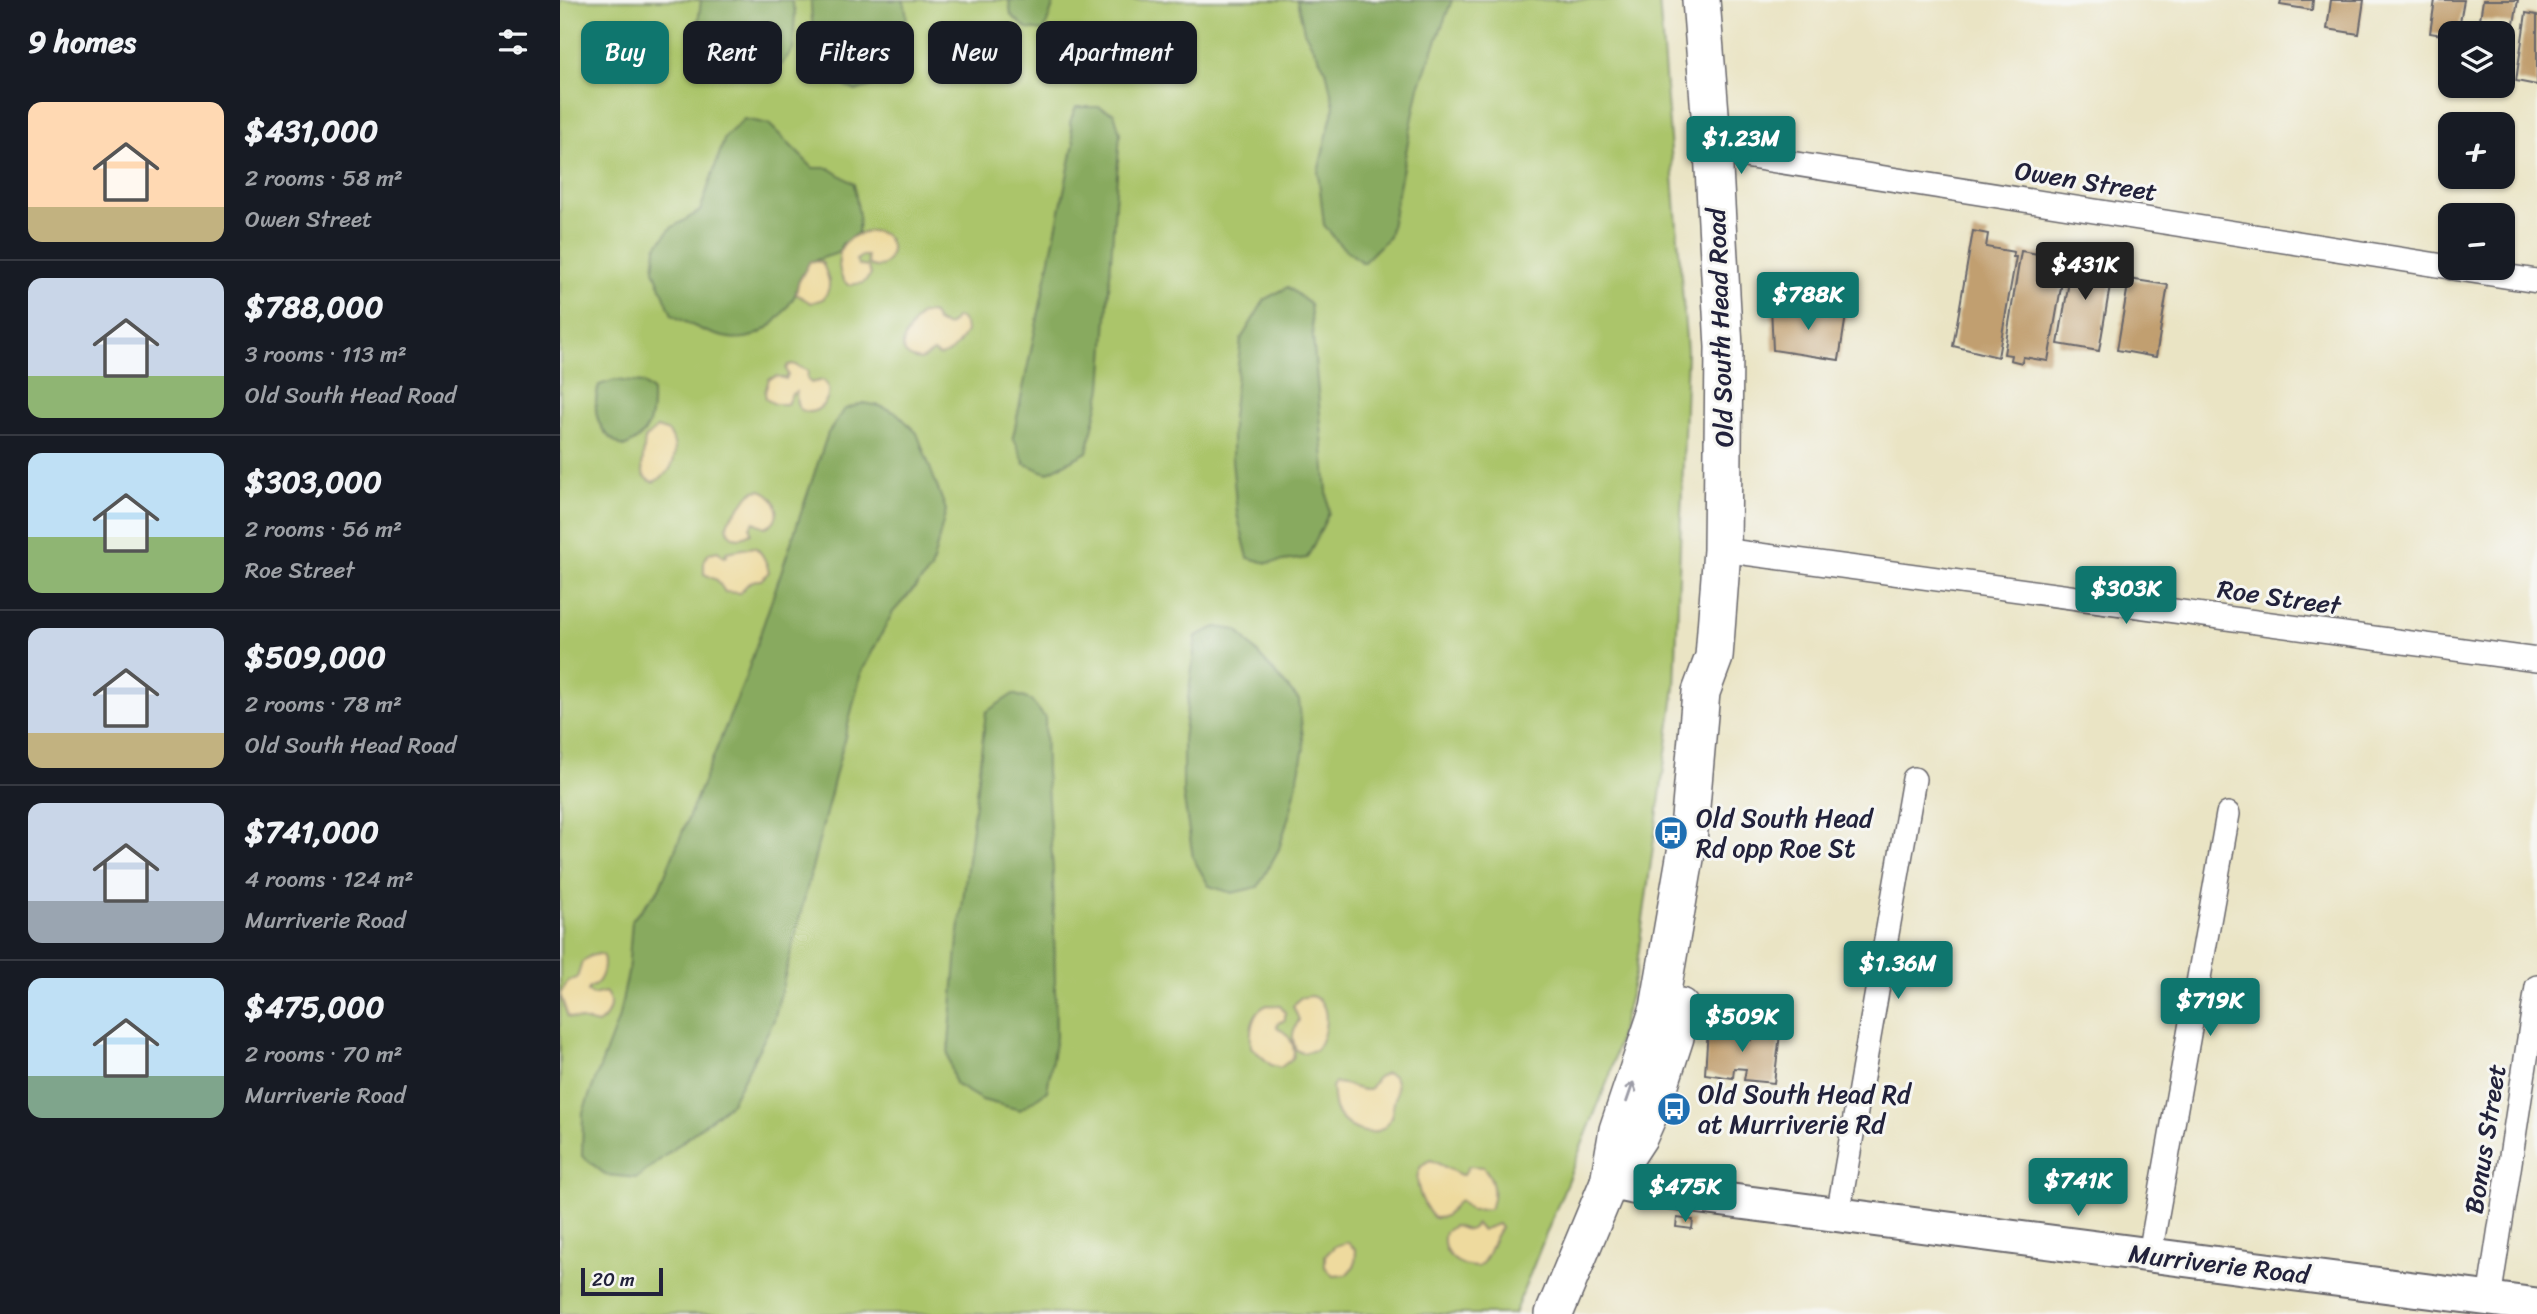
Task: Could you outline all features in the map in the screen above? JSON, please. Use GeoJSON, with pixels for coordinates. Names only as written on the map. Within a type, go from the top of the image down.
{"type":"FeatureCollection","features":[{"type":"Feature","properties":{"kind":"main road","name":"Old South Head Road"},"geometry":{"type":"LineString","coordinates":[[1554,1314],[1609,1182],[1618,1130],[1659,1008],[1688,841],[1702,692],[1714,657],[1722,550],[1724,347],[1701,0]]}},
{"type":"Feature","properties":{"kind":"street","name":"Owen Street"},"geometry":{"type":"LineString","coordinates":[[1713,151],[2438,266]]}},
{"type":"Feature","properties":{"kind":"street","name":"Owen Street"},"geometry":{"type":"LineString","coordinates":[[2515,278],[2537,281]]}},
{"type":"Feature","properties":{"kind":"street","name":"Roe Street"},"geometry":{"type":"LineString","coordinates":[[1722,550],[2537,660]]}},
{"type":"Feature","properties":{"kind":"street"},"geometry":{"type":"LineString","coordinates":[[1838,1215],[1914,779]]}},
{"type":"Feature","properties":{"kind":"street"},"geometry":{"type":"LineString","coordinates":[[2150,1255],[2228,814]]}},
{"type":"Feature","properties":{"kind":"street","name":"Bonus Street"},"geometry":{"type":"LineString","coordinates":[[2489,1299],[2537,987]]}},
{"type":"Feature","properties":{"kind":"street","name":"Murriverie Road"},"geometry":{"type":"LineString","coordinates":[[1609,1182],[1647,1190],[2537,1305]]}},
{"type":"Feature","properties":{"kind":"green space"},"geometry":{"type":"Polygon","coordinates":[[[560,0],[1659,0],[1687,351],[1675,687],[1636,971],[1610,1075],[1514,1314],[560,1314],[560,0]]]}},
{"type":"Feature","properties":{"kind":"green space"},"geometry":{"type":"Polygon","coordinates":[[[701,0],[791,0],[795,12],[793,49],[782,64],[782,21],[698,21],[701,0]]]}},
{"type":"Feature","properties":{"kind":"green space"},"geometry":{"type":"Polygon","coordinates":[[[811,0],[903,0],[906,9],[906,21],[812,21],[811,0]]]}},
{"type":"Feature","properties":{"kind":"green space"},"geometry":{"type":"Polygon","coordinates":[[[1009,0],[1055,0],[1048,21],[1036,21],[1036,30],[1027,29],[1022,21],[1011,15],[1009,0]]]}},
{"type":"Feature","properties":{"kind":"green space"},"geometry":{"type":"Polygon","coordinates":[[[1297,0],[1452,0],[1419,87],[1389,237],[1363,263],[1341,246],[1324,225],[1318,172],[1334,106],[1326,70],[1304,31],[1297,0]]]}},
{"type":"Feature","properties":{"kind":"green space"},"geometry":{"type":"Polygon","coordinates":[[[842,84],[876,84],[872,86],[856,91],[842,84]]]}},
{"type":"Feature","properties":{"kind":"green space"},"geometry":{"type":"Polygon","coordinates":[[[1076,107],[1099,107],[1114,113],[1120,133],[1102,388],[1087,452],[1047,473],[1025,464],[1013,437],[1074,143],[1070,122],[1076,107]]]}},
{"type":"Feature","properties":{"kind":"green space"},"geometry":{"type":"Polygon","coordinates":[[[744,119],[769,124],[813,168],[829,168],[854,184],[859,216],[858,233],[842,244],[838,253],[810,262],[799,281],[794,297],[781,316],[767,329],[739,339],[708,332],[672,315],[654,270],[656,247],[671,228],[700,211],[725,137],[744,119]]]}},
{"type":"Feature","properties":{"kind":"green space"},"geometry":{"type":"Polygon","coordinates":[[[1288,287],[1310,304],[1329,513],[1307,558],[1267,563],[1248,558],[1237,514],[1232,459],[1232,417],[1241,339],[1265,299],[1288,287]]]}},
{"type":"Feature","properties":{"kind":"green space"},"geometry":{"type":"Polygon","coordinates":[[[615,380],[643,383],[652,391],[651,417],[645,431],[624,447],[608,436],[597,413],[599,385],[615,380]]]}},
{"type":"Feature","properties":{"kind":"green space"},"geometry":{"type":"Polygon","coordinates":[[[864,403],[897,413],[917,433],[946,510],[931,570],[893,612],[861,673],[774,1020],[731,1103],[637,1178],[606,1175],[582,1156],[583,1112],[618,1020],[628,973],[632,920],[659,889],[744,682],[828,433],[845,409],[864,403]]]}},
{"type":"Feature","properties":{"kind":"green space"},"geometry":{"type":"Polygon","coordinates":[[[1216,627],[1237,630],[1299,700],[1304,748],[1292,806],[1279,849],[1258,887],[1232,893],[1209,886],[1193,858],[1183,793],[1183,739],[1196,636],[1216,627]]]}},
{"type":"Feature","properties":{"kind":"green space"},"geometry":{"type":"Polygon","coordinates":[[[1013,694],[1031,700],[1045,718],[1053,871],[1056,1037],[1047,1091],[1020,1110],[982,1100],[955,1084],[948,1055],[957,949],[986,712],[1013,694]]]}},
{"type":"Feature","properties":{"kind":"sand"},"geometry":{"type":"Polygon","coordinates":[[[871,231],[888,239],[890,254],[887,261],[876,267],[868,264],[867,256],[856,260],[859,265],[868,267],[871,275],[863,283],[848,285],[840,273],[840,250],[852,237],[871,231]]]}},
{"type":"Feature","properties":{"kind":"sand"},"geometry":{"type":"Polygon","coordinates":[[[810,261],[822,262],[829,285],[823,299],[811,303],[796,294],[798,283],[810,261]]]}},
{"type":"Feature","properties":{"kind":"sand"},"geometry":{"type":"Polygon","coordinates":[[[921,314],[933,314],[937,322],[946,326],[955,318],[960,318],[965,324],[966,332],[952,351],[939,356],[934,352],[921,360],[905,353],[903,347],[911,327],[921,314]]]}},
{"type":"Feature","properties":{"kind":"sand"},"geometry":{"type":"Polygon","coordinates":[[[793,364],[808,371],[807,379],[811,383],[823,380],[827,386],[824,404],[813,412],[806,412],[798,407],[796,392],[787,404],[775,404],[766,399],[769,379],[777,376],[786,379],[786,369],[793,364]]]}},
{"type":"Feature","properties":{"kind":"sand"},"geometry":{"type":"Polygon","coordinates":[[[657,428],[669,432],[675,454],[666,474],[652,482],[644,476],[642,467],[645,439],[657,428]]]}},
{"type":"Feature","properties":{"kind":"sand"},"geometry":{"type":"Polygon","coordinates":[[[760,490],[771,496],[775,502],[775,519],[765,527],[754,522],[750,527],[751,533],[740,538],[733,537],[727,525],[730,518],[750,494],[760,490]]]}},
{"type":"Feature","properties":{"kind":"sand"},"geometry":{"type":"Polygon","coordinates":[[[754,547],[764,558],[769,572],[761,580],[749,583],[740,593],[725,592],[717,580],[704,574],[704,561],[709,553],[718,551],[724,557],[727,556],[726,552],[754,547]]]}},
{"type":"Feature","properties":{"kind":"sand"},"geometry":{"type":"Polygon","coordinates":[[[599,954],[603,955],[604,960],[602,975],[588,992],[593,995],[605,992],[610,1000],[608,1013],[598,1024],[568,1017],[560,994],[568,981],[577,978],[582,962],[599,954]]]}},
{"type":"Feature","properties":{"kind":"sand"},"geometry":{"type":"Polygon","coordinates":[[[1311,996],[1323,1005],[1325,1028],[1316,1050],[1302,1053],[1296,1050],[1293,1042],[1299,1020],[1293,1006],[1300,998],[1311,996]]]}},
{"type":"Feature","properties":{"kind":"sand"},"geometry":{"type":"Polygon","coordinates":[[[1267,1005],[1280,1006],[1285,1012],[1285,1020],[1278,1023],[1277,1027],[1288,1036],[1294,1048],[1293,1058],[1280,1068],[1271,1065],[1251,1047],[1251,1029],[1255,1017],[1267,1005]]]}},
{"type":"Feature","properties":{"kind":"sand"},"geometry":{"type":"Polygon","coordinates":[[[1386,1073],[1394,1076],[1397,1086],[1392,1115],[1382,1129],[1375,1132],[1359,1131],[1339,1116],[1335,1109],[1332,1087],[1335,1083],[1369,1090],[1378,1077],[1386,1073]]]}},
{"type":"Feature","properties":{"kind":"sand"},"geometry":{"type":"Polygon","coordinates":[[[1431,1160],[1461,1175],[1464,1175],[1469,1166],[1483,1167],[1493,1186],[1490,1209],[1470,1210],[1460,1200],[1447,1215],[1434,1218],[1418,1187],[1419,1171],[1423,1164],[1431,1160]]]}},
{"type":"Feature","properties":{"kind":"sand"},"geometry":{"type":"Polygon","coordinates":[[[1476,1224],[1481,1230],[1498,1224],[1501,1228],[1486,1259],[1478,1267],[1457,1262],[1448,1253],[1444,1240],[1445,1232],[1453,1226],[1468,1230],[1476,1224]]]}},
{"type":"Feature","properties":{"kind":"sand"},"geometry":{"type":"Polygon","coordinates":[[[1347,1242],[1356,1250],[1355,1265],[1346,1275],[1333,1276],[1325,1267],[1325,1256],[1335,1246],[1347,1242]]]}},
{"type":"Feature","properties":{"kind":"building"},"geometry":{"type":"Polygon","coordinates":[[[2281,0],[2313,0],[2312,10],[2280,5],[2281,0]]]}},
{"type":"Feature","properties":{"kind":"building"},"geometry":{"type":"Polygon","coordinates":[[[2331,0],[2364,0],[2359,34],[2327,29],[2331,0]]]}},
{"type":"Feature","properties":{"kind":"building"},"geometry":{"type":"Polygon","coordinates":[[[2435,0],[2464,0],[2460,21],[2438,21],[2438,34],[2430,33],[2435,0]]]}},
{"type":"Feature","properties":{"kind":"building"},"geometry":{"type":"Polygon","coordinates":[[[2483,0],[2518,0],[2514,21],[2480,19],[2483,0]]]}},
{"type":"Feature","properties":{"kind":"building"},"geometry":{"type":"Polygon","coordinates":[[[2526,13],[2537,15],[2537,85],[2516,81],[2526,13]]]}},
{"type":"Feature","properties":{"kind":"building"},"geometry":{"type":"Polygon","coordinates":[[[1973,231],[1988,234],[1986,247],[2014,252],[2013,257],[2016,257],[1998,357],[1953,346],[1973,231]]]}},
{"type":"Feature","properties":{"kind":"building"},"geometry":{"type":"Polygon","coordinates":[[[2069,248],[2088,251],[2087,263],[2113,268],[2099,351],[2058,344],[2071,270],[2066,269],[2069,248]]]}},
{"type":"Feature","properties":{"kind":"building"},"geometry":{"type":"Polygon","coordinates":[[[2021,251],[2066,259],[2048,361],[2023,357],[2022,363],[2010,360],[2011,355],[2004,354],[2021,251]]]}},
{"type":"Feature","properties":{"kind":"building"},"geometry":{"type":"Polygon","coordinates":[[[2129,279],[2168,285],[2156,357],[2117,350],[2129,279]]]}},
{"type":"Feature","properties":{"kind":"building"},"geometry":{"type":"Polygon","coordinates":[[[1771,306],[1846,315],[1839,360],[1773,350],[1771,306]]]}},
{"type":"Feature","properties":{"kind":"building"},"geometry":{"type":"Polygon","coordinates":[[[1712,1026],[1740,1030],[1739,1038],[1751,1040],[1752,1031],[1780,1034],[1774,1083],[1744,1080],[1746,1069],[1734,1068],[1733,1078],[1705,1074],[1708,1029],[1712,1026]]]}},
{"type":"Feature","properties":{"kind":"building"},"geometry":{"type":"Polygon","coordinates":[[[1677,1218],[1693,1220],[1692,1229],[1676,1227],[1677,1218]]]}},
{"type":"Feature","properties":{"kind":"place","name":"Old South Head Rd opp Roe St"},"geometry":{"type":"Point","coordinates":[1671,833]}},
{"type":"Feature","properties":{"kind":"place","name":"Old South Head Rd at Murriverie Rd"},"geometry":{"type":"Point","coordinates":[1674,1109]}}]}
